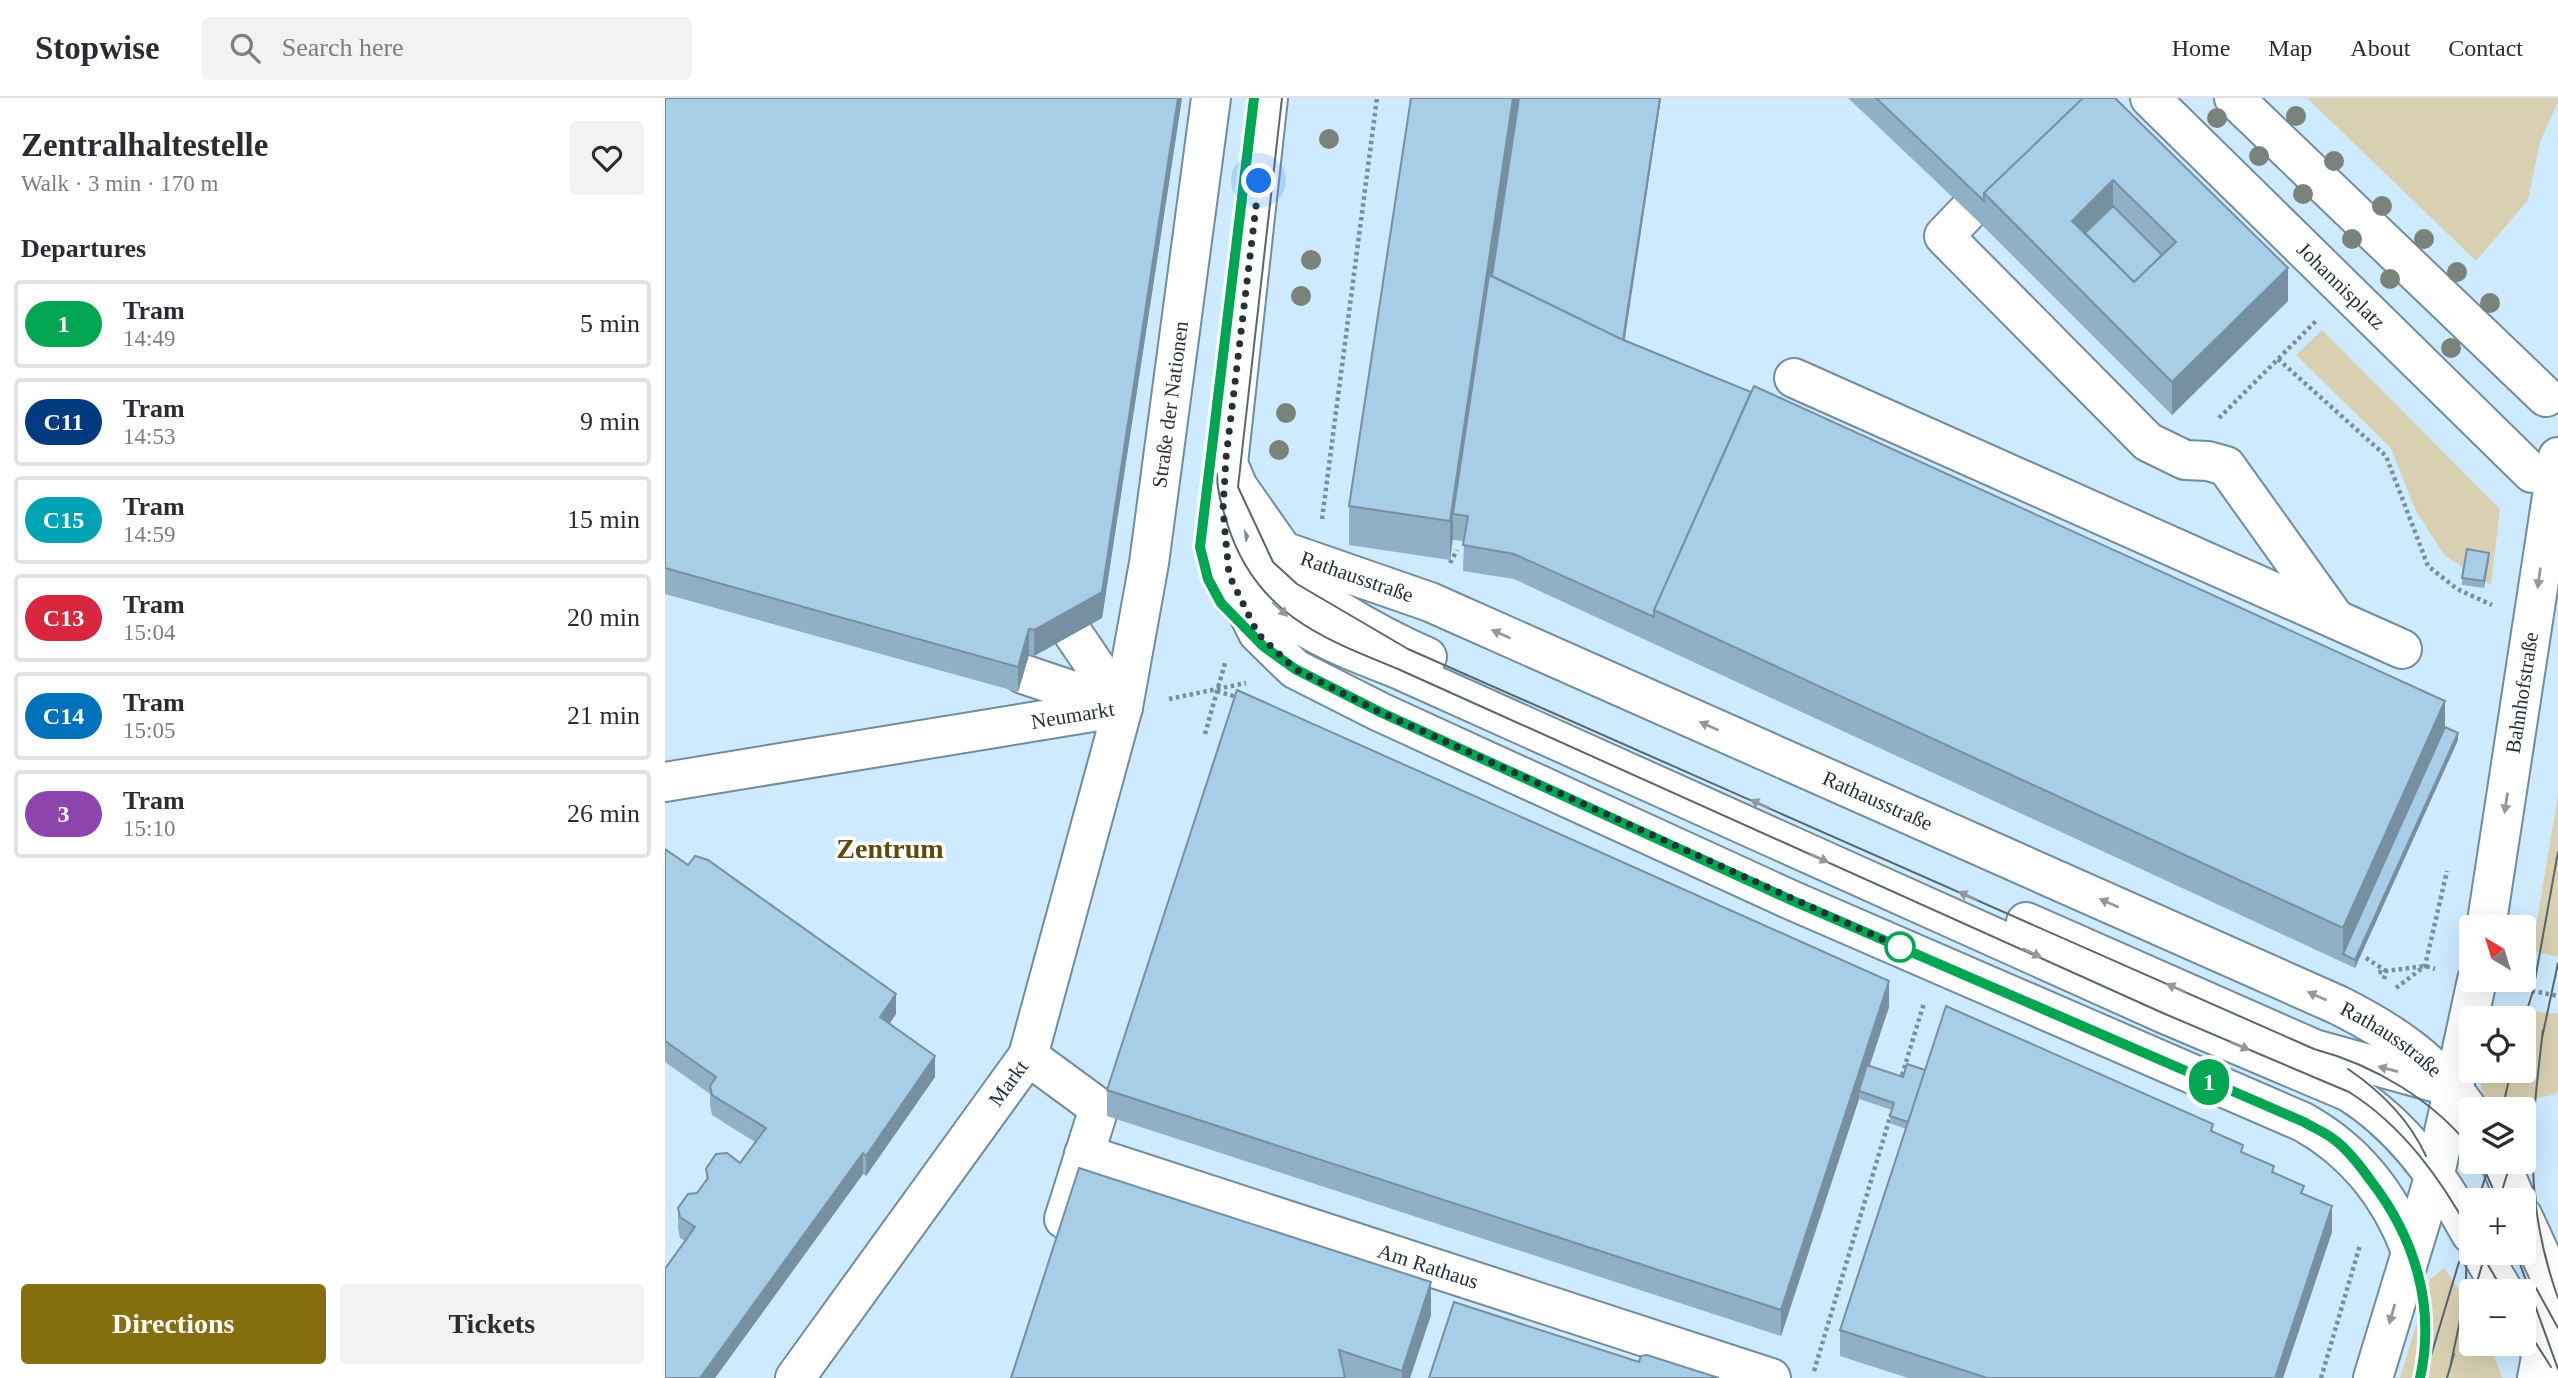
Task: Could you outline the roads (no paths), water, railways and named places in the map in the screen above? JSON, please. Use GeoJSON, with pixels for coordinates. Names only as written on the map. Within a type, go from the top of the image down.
{"type":"FeatureCollection","features":[{"type":"Feature","properties":{"kind":"street","name":"Straße der Nationen"},"geometry":{"type":"LineString","coordinates":[[1123,707],[1149,564],[1211,98]]}},
{"type":"Feature","properties":{"kind":"street"},"geometry":{"type":"LineString","coordinates":[[1268,98],[1229,485],[1229,575],[1258,634],[1295,669],[1392,718],[1791,900],[2304,1122],[2335,1140],[2382,1196],[2402,1226],[2411,1251]]}},
{"type":"Feature","properties":{"kind":"street","name":"Johannisplatz"},"geometry":{"type":"LineString","coordinates":[[2150,98],[2545,465]]}},
{"type":"Feature","properties":{"kind":"street"},"geometry":{"type":"LineString","coordinates":[[2234,98],[2546,397]]}},
{"type":"Feature","properties":{"kind":"street"},"geometry":{"type":"LineString","coordinates":[[1968,211],[1944,236],[2148,442],[2179,458],[2226,466],[2335,618]]}},
{"type":"Feature","properties":{"kind":"street"},"geometry":{"type":"LineString","coordinates":[[1794,378],[2402,649]]}},
{"type":"Feature","properties":{"kind":"street","name":"Bahnhofstraße"},"geometry":{"type":"LineString","coordinates":[[2488,915],[2545,465]]}},
{"type":"Feature","properties":{"kind":"street"},"geometry":{"type":"LineString","coordinates":[[1229,485],[1244,565],[1284,614],[1329,641],[1398,669],[2152,1008],[2349,1093],[2367,1104],[2435,1174],[2459,1214]]}},
{"type":"Feature","properties":{"kind":"street","name":"Rathausstraße"},"geometry":{"type":"LineString","coordinates":[[1229,485],[1283,551],[1430,603],[2338,1005],[2372,1022],[2416,1051],[2459,1097]]}},
{"type":"Feature","properties":{"kind":"street","name":"Rathausstraße"},"geometry":{"type":"LineString","coordinates":[[1229,485],[1273,562],[1297,584],[1408,649],[2314,1049],[2459,1099]]}},
{"type":"Feature","properties":{"kind":"street"},"geometry":{"type":"LineString","coordinates":[[1074,635],[1123,707]]}},
{"type":"Feature","properties":{"kind":"street"},"geometry":{"type":"LineString","coordinates":[[1023,674],[1123,707]]}},
{"type":"Feature","properties":{"kind":"street","name":"Neumarkt"},"geometry":{"type":"LineString","coordinates":[[665,782],[1123,707],[1028,1056]]}},
{"type":"Feature","properties":{"kind":"street"},"geometry":{"type":"LineString","coordinates":[[2462,1097],[2476,992]]}},
{"type":"Feature","properties":{"kind":"street","name":"Markt"},"geometry":{"type":"LineString","coordinates":[[795,1378],[1028,1056],[1099,1108],[1055,1247]]}},
{"type":"Feature","properties":{"kind":"street"},"geometry":{"type":"LineString","coordinates":[[2373,1378],[2435,1174],[2459,1108]]}},
{"type":"Feature","properties":{"kind":"street","name":"Am Rathaus"},"geometry":{"type":"LineString","coordinates":[[1084,1154],[1771,1378]]}},
{"type":"Feature","properties":{"kind":"street"},"geometry":{"type":"LineString","coordinates":[[2536,1242],[2557,1283],[2540,1358]]}},
{"type":"Feature","properties":{"kind":"street"},"geometry":{"type":"LineString","coordinates":[[1421,1307],[1435,1268]]}},
{"type":"Feature","properties":{"kind":"tram line"},"geometry":{"type":"LineString","coordinates":[[1254,98],[1200,547],[1208,579],[1221,603],[1263,646],[1295,669],[1380,712],[1791,900],[2303,1122],[2329,1136],[2351,1155],[2371,1181],[2386,1203],[2410,1250],[2423,1299],[2425,1325],[2420,1378]]}},
{"type":"Feature","properties":{"kind":"tram line","name":"1"},"geometry":{"type":"LineString","coordinates":[[1254,98],[1200,547],[1208,579],[1221,603],[1236,621],[1263,646],[1295,669],[1380,712],[1791,900],[2304,1122],[2335,1140],[2353,1157],[2382,1196],[2402,1226],[2411,1251],[2421,1283],[2426,1327],[2420,1378]]}},
{"type":"Feature","properties":{"kind":"tram line"},"geometry":{"type":"LineString","coordinates":[[1282,98],[1238,487],[1273,562],[1297,584],[1408,649],[2314,1049],[2359,1064],[2401,1086],[2459,1134]]}},
{"type":"Feature","properties":{"kind":"tram line"},"geometry":{"type":"LineString","coordinates":[[1217,474],[1219,494],[1240,556],[1256,581],[1274,601],[1318,633],[2165,1014],[2349,1092],[2403,1137],[2447,1193],[2459,1214]]}},
{"type":"Feature","properties":{"kind":"tram line"},"geometry":{"type":"LineString","coordinates":[[2528,1006],[2558,852]]}},
{"type":"Feature","properties":{"kind":"tram line"},"geometry":{"type":"LineString","coordinates":[[2542,1038],[2558,963]]}},
{"type":"Feature","properties":{"kind":"tram line"},"geometry":{"type":"LineString","coordinates":[[2543,1030],[2535,1100],[2533,1165],[2539,1229],[2558,1298]]}},
{"type":"Feature","properties":{"kind":"tram line"},"geometry":{"type":"LineString","coordinates":[[2348,1069],[2372,1087],[2403,1118],[2426,1156]]}},
{"type":"Feature","properties":{"kind":"tram line"},"geometry":{"type":"LineString","coordinates":[[2505,1097],[2508,1083]]}},
{"type":"Feature","properties":{"kind":"tram line"},"geometry":{"type":"LineString","coordinates":[[2486,1174],[2493,1188]]}},
{"type":"Feature","properties":{"kind":"tram line"},"geometry":{"type":"LineString","coordinates":[[2482,1188],[2486,1174]]}},
{"type":"Feature","properties":{"kind":"tram line"},"geometry":{"type":"LineString","coordinates":[[2503,1188],[2507,1174]]}},
{"type":"Feature","properties":{"kind":"tram line"},"geometry":{"type":"LineString","coordinates":[[2430,1359],[2459,1262]]}},
{"type":"Feature","properties":{"kind":"tram line"},"geometry":{"type":"LineString","coordinates":[[2451,1363],[2465,1294],[2466,1265]]}},
{"type":"Feature","properties":{"kind":"tram line"},"geometry":{"type":"LineString","coordinates":[[2478,1279],[2482,1265]]}},
{"type":"Feature","properties":{"kind":"tram line"},"geometry":{"type":"LineString","coordinates":[[2488,1265],[2496,1279]]}},
{"type":"Feature","properties":{"kind":"tram line"},"geometry":{"type":"LineString","coordinates":[[2520,1265],[2558,1369]]}},
{"type":"Feature","properties":{"kind":"tram line"},"geometry":{"type":"LineString","coordinates":[[2536,1288],[2558,1328]]}},
{"type":"Feature","properties":{"kind":"tram line"},"geometry":{"type":"LineString","coordinates":[[2536,1343],[2551,1367]]}},
{"type":"Feature","properties":{"kind":"tram line"},"geometry":{"type":"LineString","coordinates":[[2447,1378],[2454,1354]]}},
{"type":"Feature","properties":{"kind":"district","name":"Zentrum"},"geometry":{"type":"Point","coordinates":[890,848]}}]}
